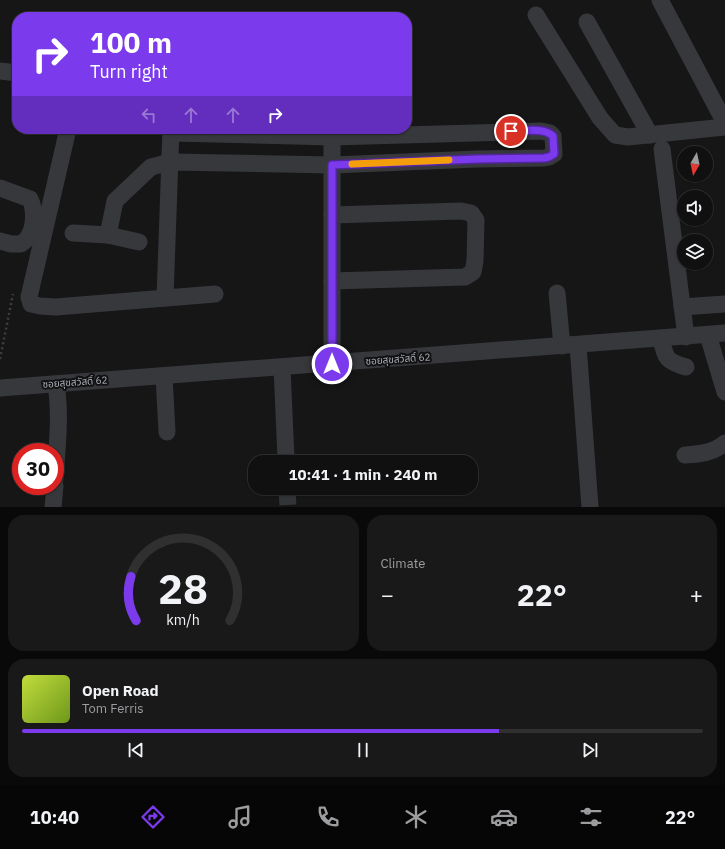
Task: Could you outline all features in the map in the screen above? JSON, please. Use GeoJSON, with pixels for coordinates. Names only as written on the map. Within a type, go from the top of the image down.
{"type":"FeatureCollection","features":[{"type":"Feature","properties":{"kind":"street"},"geometry":{"type":"LineString","coordinates":[[660,0],[725,123]]}},
{"type":"Feature","properties":{"kind":"street"},"geometry":{"type":"LineString","coordinates":[[536,15],[600,118],[615,135],[628,137],[725,127]]}},
{"type":"Feature","properties":{"kind":"street"},"geometry":{"type":"LineString","coordinates":[[587,22],[650,134]]}},
{"type":"Feature","properties":{"kind":"street"},"geometry":{"type":"LineString","coordinates":[[0,71],[12,73]]}},
{"type":"Feature","properties":{"kind":"street"},"geometry":{"type":"LineString","coordinates":[[108,235],[115,201],[152,167],[170,162],[332,165],[477,159],[544,158],[554,154],[553,136],[550,133],[541,131],[412,132]]}},
{"type":"Feature","properties":{"kind":"street"},"geometry":{"type":"LineString","coordinates":[[67,134],[29,297],[31,304],[56,307],[215,294]]}},
{"type":"Feature","properties":{"kind":"street"},"geometry":{"type":"LineString","coordinates":[[165,298],[171,134]]}},
{"type":"Feature","properties":{"kind":"street"},"geometry":{"type":"LineString","coordinates":[[332,134],[332,364]]}},
{"type":"Feature","properties":{"kind":"street"},"geometry":{"type":"LineString","coordinates":[[662,149],[686,337]]}},
{"type":"Feature","properties":{"kind":"street"},"geometry":{"type":"LineString","coordinates":[[0,188],[30,198],[33,206],[33,217],[28,238],[21,244],[11,244],[0,240]]}},
{"type":"Feature","properties":{"kind":"street"},"geometry":{"type":"LineString","coordinates":[[332,215],[461,211],[471,213],[476,220],[475,261],[473,272],[465,277],[332,281]]}},
{"type":"Feature","properties":{"kind":"street"},"geometry":{"type":"LineString","coordinates":[[72,233],[108,235],[139,242]]}},
{"type":"Feature","properties":{"kind":"street"},"geometry":{"type":"LineString","coordinates":[[557,293],[570,346],[590,507]]}},
{"type":"Feature","properties":{"kind":"street"},"geometry":{"type":"LineString","coordinates":[[682,308],[725,304]]}},
{"type":"Feature","properties":{"kind":"street"},"geometry":{"type":"LineString","coordinates":[[717,334],[725,392]]}},
{"type":"Feature","properties":{"kind":"street","name":"ซอยสุขสวัสดิ์ 62"},"geometry":{"type":"LineString","coordinates":[[0,388],[717,334]]}},
{"type":"Feature","properties":{"kind":"street"},"geometry":{"type":"LineString","coordinates":[[661,339],[665,355],[670,361],[686,367]]}},
{"type":"Feature","properties":{"kind":"street"},"geometry":{"type":"LineString","coordinates":[[282,367],[286,455]]}},
{"type":"Feature","properties":{"kind":"street"},"geometry":{"type":"LineString","coordinates":[[164,376],[168,432]]}},
{"type":"Feature","properties":{"kind":"street"},"geometry":{"type":"LineString","coordinates":[[56,384],[59,406],[57,443]]}},
{"type":"Feature","properties":{"kind":"street"},"geometry":{"type":"LineString","coordinates":[[685,455],[701,454],[715,450],[725,442]]}},
{"type":"Feature","properties":{"kind":"street"},"geometry":{"type":"LineString","coordinates":[[53,507],[54,495]]}},
{"type":"Feature","properties":{"kind":"path"},"geometry":{"type":"LineString","coordinates":[[0,359],[14,288]]}},
{"type":"Feature","properties":{"kind":"tunnel"},"geometry":{"type":"LineString","coordinates":[[287,495],[288,507]]}},
{"type":"Feature","properties":{"kind":"slow traffic"},"geometry":{"type":"LineString","coordinates":[[352,164],[449,160]]}},
{"type":"Feature","properties":{"kind":"route"},"geometry":{"type":"LineString","coordinates":[[332,364],[332,165],[477,159],[544,158],[554,154],[553,136],[550,133],[541,131],[511,131]]}}]}
